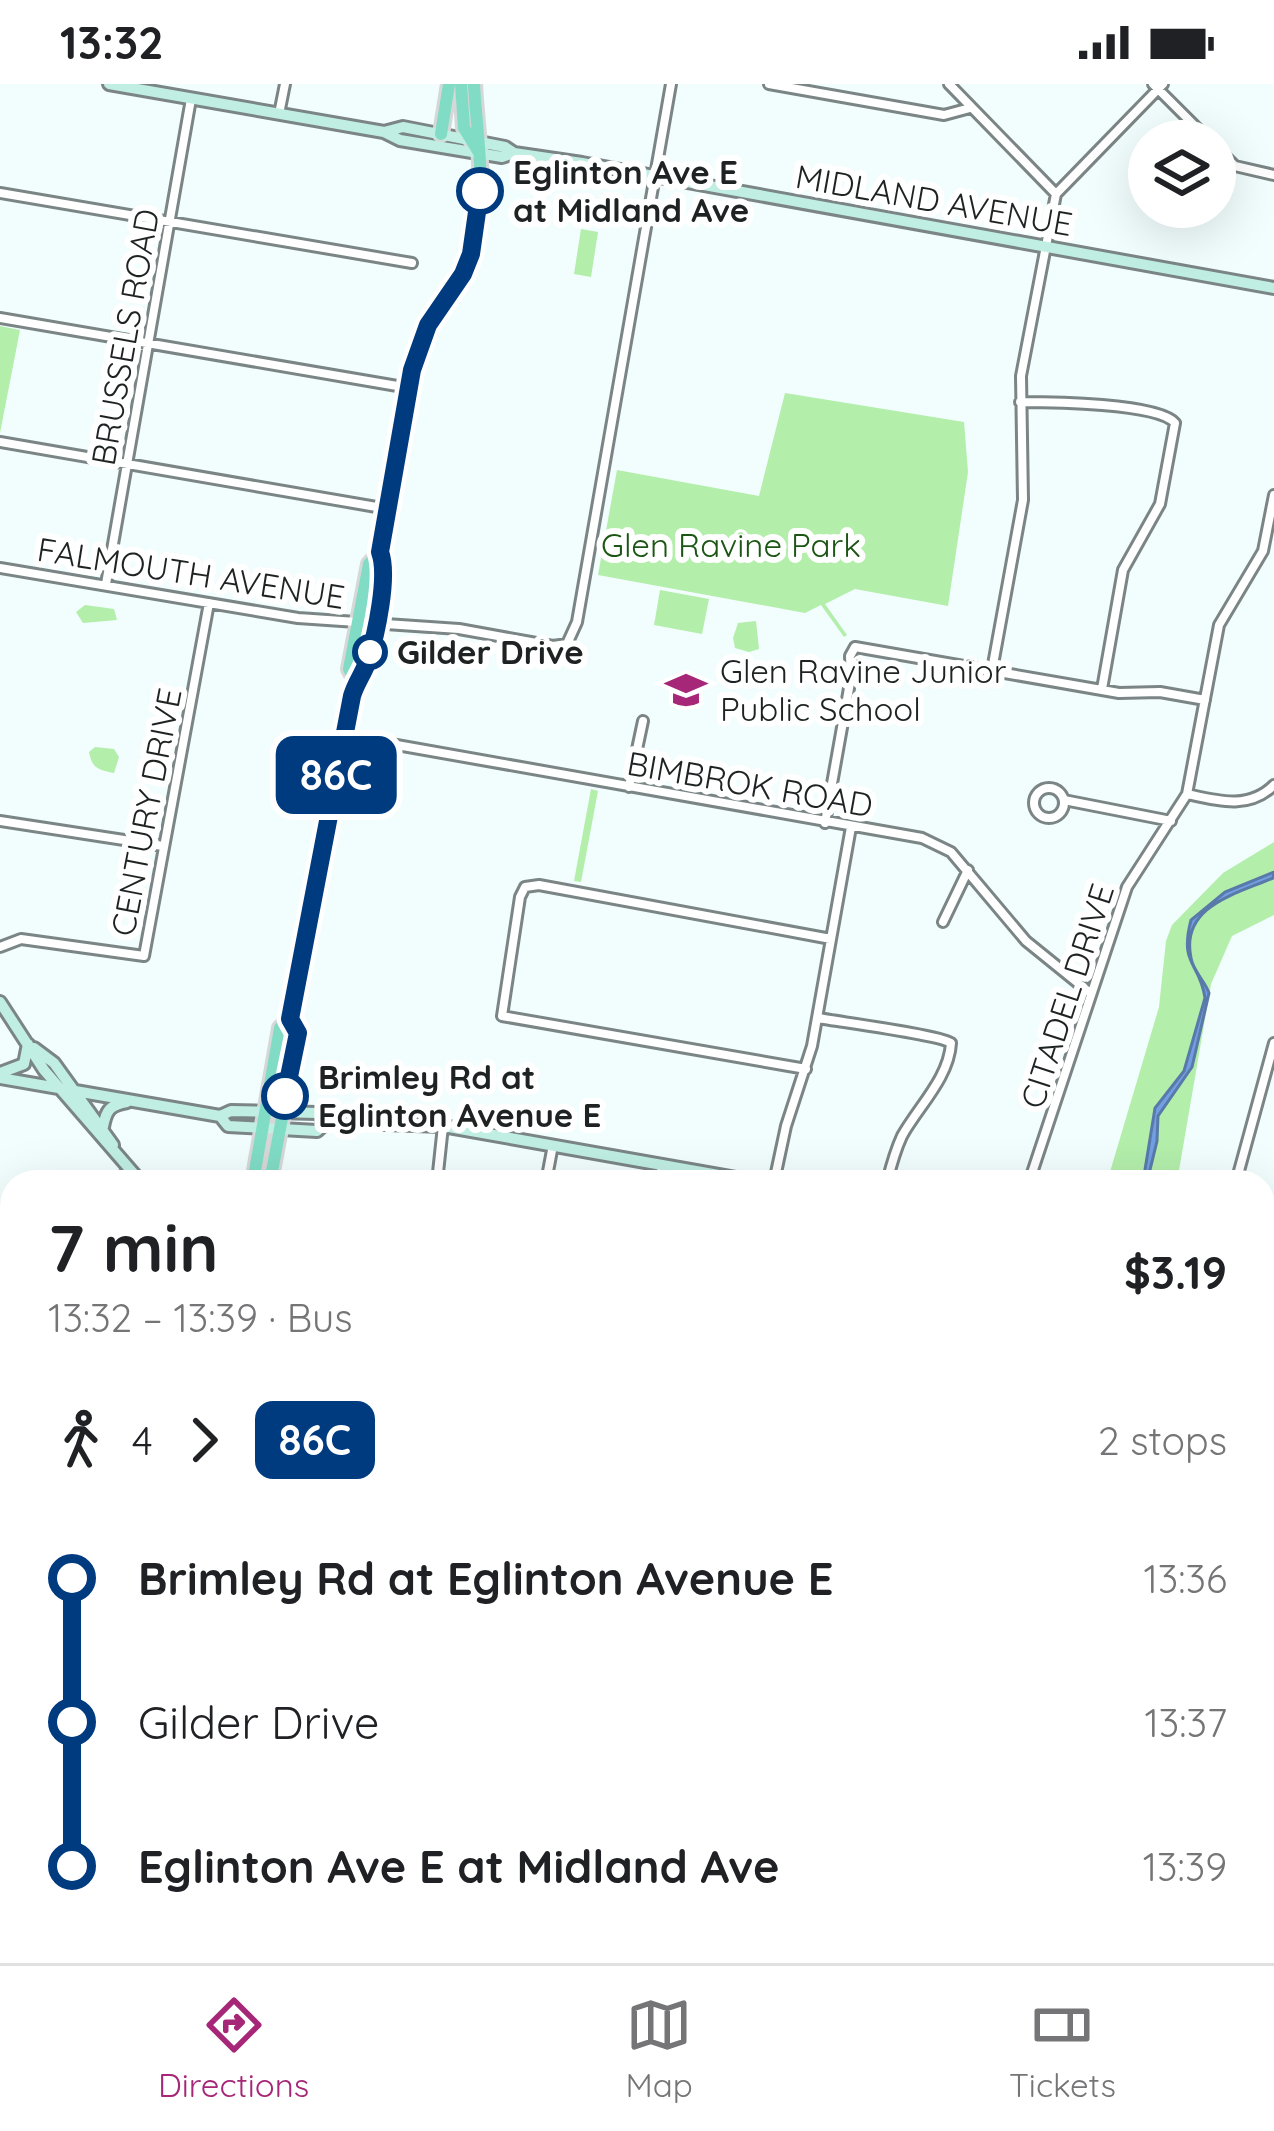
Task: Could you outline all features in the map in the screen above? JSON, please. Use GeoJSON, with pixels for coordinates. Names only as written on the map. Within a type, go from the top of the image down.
{"type":"FeatureCollection","features":[{"type":"Feature","properties":{"kind":"main road","name":"MIDLAND AVENUE"},"geometry":{"type":"LineString","coordinates":[[109,84],[384,131],[400,140],[476,145]]}},
{"type":"Feature","properties":{"kind":"main road"},"geometry":{"type":"LineString","coordinates":[[441,134],[449,84]]}},
{"type":"Feature","properties":{"kind":"main road"},"geometry":{"type":"LineString","coordinates":[[461,84],[464,128],[476,145]]}},
{"type":"Feature","properties":{"kind":"main road"},"geometry":{"type":"LineString","coordinates":[[356,682],[350,669],[358,623],[369,564],[380,552],[409,388],[428,325],[463,274],[474,245],[480,194],[474,84]]}},
{"type":"Feature","properties":{"kind":"main road","name":"MIDLAND AVENUE"},"geometry":{"type":"LineString","coordinates":[[384,131],[403,127],[441,134],[502,157],[514,153],[1274,288]]}},
{"type":"Feature","properties":{"kind":"main road"},"geometry":{"type":"LineString","coordinates":[[255,1170],[280,1028],[290,1019],[356,682],[368,664],[386,566],[380,552]]}},
{"type":"Feature","properties":{"kind":"main road"},"geometry":{"type":"LineString","coordinates":[[0,1002],[58,1087],[131,1169]]}},
{"type":"Feature","properties":{"kind":"main road"},"geometry":{"type":"LineString","coordinates":[[272,1170],[298,1033],[290,1019]]}},
{"type":"Feature","properties":{"kind":"main road"},"geometry":{"type":"LineString","coordinates":[[0,1075],[24,1064],[30,1044]]}},
{"type":"Feature","properties":{"kind":"main road"},"geometry":{"type":"LineString","coordinates":[[30,1044],[54,1063],[104,1126],[118,1153]]}},
{"type":"Feature","properties":{"kind":"main road"},"geometry":{"type":"LineString","coordinates":[[0,1075],[220,1117],[229,1126],[317,1131],[327,1122]]}},
{"type":"Feature","properties":{"kind":"main road"},"geometry":{"type":"LineString","coordinates":[[104,1126],[106,1112],[114,1104],[129,1101]]}},
{"type":"Feature","properties":{"kind":"main road"},"geometry":{"type":"LineString","coordinates":[[220,1117],[231,1111],[317,1113],[327,1122],[443,1126],[690,1170]]}},
{"type":"Feature","properties":{"kind":"street"},"geometry":{"type":"LineString","coordinates":[[279,114],[285,84]]}},
{"type":"Feature","properties":{"kind":"street"},"geometry":{"type":"LineString","coordinates":[[376,623],[459,629],[559,646],[572,640],[629,342],[671,84]]}},
{"type":"Feature","properties":{"kind":"street"},"geometry":{"type":"LineString","coordinates":[[950,84],[1056,194]]}},
{"type":"Feature","properties":{"kind":"street"},"geometry":{"type":"LineString","coordinates":[[776,85],[944,115],[970,108]]}},
{"type":"Feature","properties":{"kind":"street"},"geometry":{"type":"LineString","coordinates":[[992,670],[1024,500],[1021,376],[1056,194],[1158,86],[1190,120]]}},
{"type":"Feature","properties":{"kind":"street","name":"BRUSSELS ROAD"},"geometry":{"type":"LineString","coordinates":[[106,584],[191,98]]}},
{"type":"Feature","properties":{"kind":"street"},"geometry":{"type":"LineString","coordinates":[[1236,166],[1274,175]]}},
{"type":"Feature","properties":{"kind":"street"},"geometry":{"type":"LineString","coordinates":[[0,193],[412,263]]}},
{"type":"Feature","properties":{"kind":"street"},"geometry":{"type":"LineString","coordinates":[[0,317],[409,388]]}},
{"type":"Feature","properties":{"kind":"street"},"geometry":{"type":"LineString","coordinates":[[1020,402],[1099,405],[1163,414],[1175,424],[1160,504],[1124,571],[1102,689]]}},
{"type":"Feature","properties":{"kind":"street"},"geometry":{"type":"LineString","coordinates":[[0,442],[388,509]]}},
{"type":"Feature","properties":{"kind":"street","name":"CITADEL DRIVE"},"geometry":{"type":"LineString","coordinates":[[1033,1170],[1131,878],[1187,794],[1219,625],[1263,551],[1274,495]]}},
{"type":"Feature","properties":{"kind":"street","name":"FALMOUTH AVENUE"},"geometry":{"type":"LineString","coordinates":[[0,568],[209,603],[376,623]]}},
{"type":"Feature","properties":{"kind":"street","name":"CENTURY DRIVE"},"geometry":{"type":"LineString","coordinates":[[0,947],[21,939],[143,956],[209,603]]}},
{"type":"Feature","properties":{"kind":"street"},"geometry":{"type":"LineString","coordinates":[[825,823],[855,647],[1102,689],[1205,700]]}},
{"type":"Feature","properties":{"kind":"street"},"geometry":{"type":"LineString","coordinates":[[629,787],[643,721]]}},
{"type":"Feature","properties":{"kind":"street","name":"BIMBROK ROAD"},"geometry":{"type":"LineString","coordinates":[[344,736],[922,838],[951,852],[1038,952],[1089,992]]}},
{"type":"Feature","properties":{"kind":"street"},"geometry":{"type":"LineString","coordinates":[[1187,794],[1243,802],[1258,798],[1274,785]]}},
{"type":"Feature","properties":{"kind":"street"},"geometry":{"type":"LineString","coordinates":[[1064,800],[1063,810],[1052,818],[1042,817],[1034,806],[1040,792],[1049,788],[1059,791],[1064,800],[1171,821]]}},
{"type":"Feature","properties":{"kind":"street"},"geometry":{"type":"LineString","coordinates":[[0,821],[163,846]]}},
{"type":"Feature","properties":{"kind":"street"},"geometry":{"type":"LineString","coordinates":[[777,1170],[818,1018],[851,827]]}},
{"type":"Feature","properties":{"kind":"street"},"geometry":{"type":"LineString","coordinates":[[943,922],[968,870]]}},
{"type":"Feature","properties":{"kind":"street"},"geometry":{"type":"LineString","coordinates":[[806,1069],[502,1016],[520,897],[526,887],[539,884],[831,939]]}},
{"type":"Feature","properties":{"kind":"street"},"geometry":{"type":"LineString","coordinates":[[818,1018],[937,1035],[951,1043],[890,1170]]}},
{"type":"Feature","properties":{"kind":"street"},"geometry":{"type":"LineString","coordinates":[[1239,1170],[1274,1043]]}},
{"type":"Feature","properties":{"kind":"street"},"geometry":{"type":"LineString","coordinates":[[438,1170],[443,1126]]}},
{"type":"Feature","properties":{"kind":"street"},"geometry":{"type":"LineString","coordinates":[[548,1170],[553,1145]]}},
{"type":"Feature","properties":{"kind":"street"},"geometry":{"type":"LineString","coordinates":[[661,1170],[662,1165]]}},
{"type":"Feature","properties":{"kind":"green space"},"geometry":{"type":"Polygon","coordinates":[[[581,229],[598,232],[591,277],[574,274],[581,229]]]}},
{"type":"Feature","properties":{"kind":"green space"},"geometry":{"type":"Polygon","coordinates":[[[0,326],[20,330],[0,433],[0,326]]]}},
{"type":"Feature","properties":{"kind":"green space","name":"Glen Ravine Park"},"geometry":{"type":"Polygon","coordinates":[[[785,393],[964,422],[968,472],[948,606],[855,589],[825,604],[844,637],[821,605],[805,613],[598,575],[617,470],[759,496],[785,393]]]}},
{"type":"Feature","properties":{"kind":"green space"},"geometry":{"type":"Polygon","coordinates":[[[660,590],[709,599],[702,634],[654,625],[660,590]]]}},
{"type":"Feature","properties":{"kind":"green space"},"geometry":{"type":"Polygon","coordinates":[[[85,605],[114,609],[117,620],[83,623],[76,612],[85,605]]]}},
{"type":"Feature","properties":{"kind":"green space"},"geometry":{"type":"Polygon","coordinates":[[[756,621],[759,649],[735,648],[738,623],[756,621]]]}},
{"type":"Feature","properties":{"kind":"green space"},"geometry":{"type":"Polygon","coordinates":[[[95,747],[114,749],[119,757],[114,773],[94,765],[89,752],[95,747]]]}},
{"type":"Feature","properties":{"kind":"green space"},"geometry":{"type":"Polygon","coordinates":[[[591,789],[598,791],[581,882],[574,881],[591,789]]]}},
{"type":"Feature","properties":{"kind":"green space"},"geometry":{"type":"Polygon","coordinates":[[[1274,842],[1274,915],[1232,936],[1211,984],[1179,1170],[1111,1170],[1159,1007],[1172,925],[1223,873],[1274,842]]]}},
{"type":"Feature","properties":{"kind":"water"},"geometry":{"type":"Polygon","coordinates":[[[1274,872],[1273,878],[1202,914],[1190,940],[1194,967],[1187,947],[1191,920],[1225,892],[1274,872]]]}},
{"type":"Feature","properties":{"kind":"water"},"geometry":{"type":"Polygon","coordinates":[[[1194,967],[1209,993],[1192,1067],[1158,1116],[1157,1141],[1150,1170],[1145,1170],[1155,1108],[1184,1071],[1205,998],[1194,967]]]}},
{"type":"Feature","properties":{"kind":"bus line","name":"86C"},"geometry":{"type":"LineString","coordinates":[[285,1096],[298,1033],[290,1019],[352,696],[368,664],[376,623],[386,566],[380,552],[412,370],[428,325],[471,254],[480,191]]}},
{"type":"Feature","properties":{"kind":"place","name":"Eglinton Ave E at Midland Ave"},"geometry":{"type":"Point","coordinates":[480,191]}},
{"type":"Feature","properties":{"kind":"place","name":"Gilder Drive"},"geometry":{"type":"Point","coordinates":[370,652]}},
{"type":"Feature","properties":{"kind":"place","name":"Glen Ravine Junior Public School"},"geometry":{"type":"Point","coordinates":[686,690]}},
{"type":"Feature","properties":{"kind":"place","name":"Brimley Rd at Eglinton Avenue E"},"geometry":{"type":"Point","coordinates":[285,1096]}}]}
